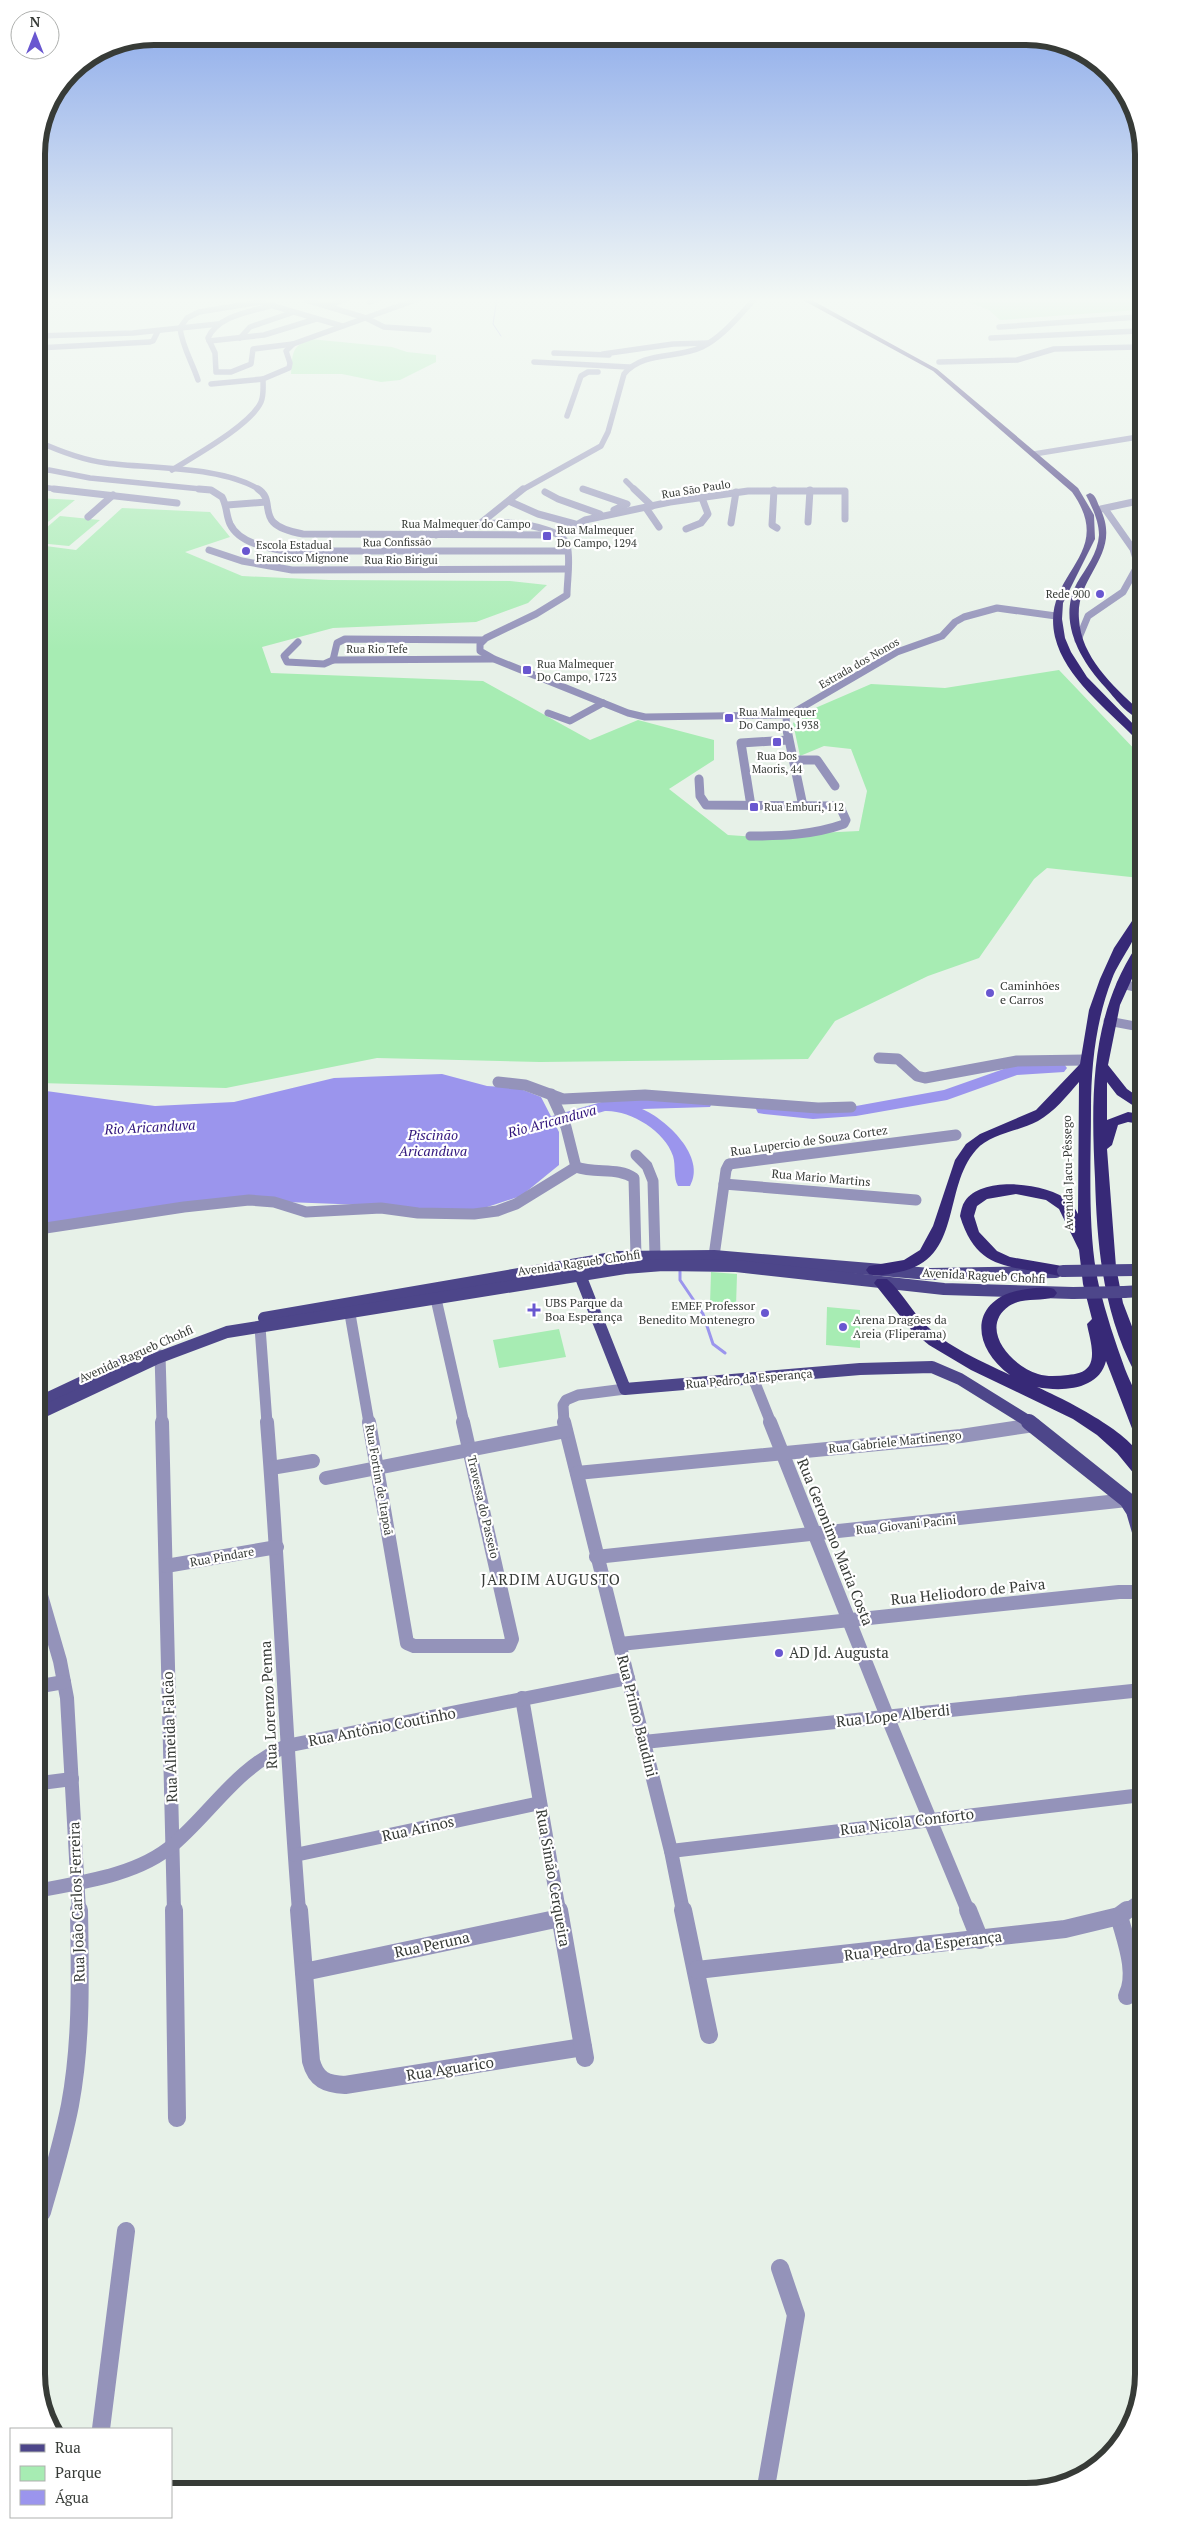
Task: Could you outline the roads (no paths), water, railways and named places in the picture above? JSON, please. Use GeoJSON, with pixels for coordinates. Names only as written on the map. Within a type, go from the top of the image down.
{"type":"FeatureCollection","features":[{"type":"Feature","properties":{"kind":"highway"},"geometry":{"type":"LineString","coordinates":[[991,416],[1040,456],[1046,457],[1071,476],[1102,509],[1104,537],[1101,550],[1076,597],[1073,617],[1078,640],[1098,674],[1135,711]]}},
{"type":"Feature","properties":{"kind":"highway"},"geometry":{"type":"LineString","coordinates":[[1003,427],[1012,430],[1034,449],[1075,490],[1088,510],[1092,522],[1089,544],[1062,592],[1056,616],[1061,639],[1074,666],[1135,732]]}},
{"type":"Feature","properties":{"kind":"highway"},"geometry":{"type":"LineString","coordinates":[[1037,445],[1040,455]]}},
{"type":"Feature","properties":{"kind":"highway","name":"Avenida Jacu-Pêssego"},"geometry":{"type":"LineString","coordinates":[[1135,924],[1123,940],[1109,970],[1094,1016],[1085,1063],[1085,1250],[1099,1317],[1135,1415]]}},
{"type":"Feature","properties":{"kind":"highway"},"geometry":{"type":"LineString","coordinates":[[1135,958],[1120,984],[1108,1021],[1101,1065],[1098,1105],[1106,1254],[1114,1296],[1135,1353]]}},
{"type":"Feature","properties":{"kind":"highway"},"geometry":{"type":"LineString","coordinates":[[1085,1063],[1050,1106],[1033,1118],[984,1138],[971,1147],[955,1176],[936,1237],[925,1253],[911,1263],[878,1276],[918,1327],[932,1338],[983,1369],[1085,1418],[1124,1449],[1135,1463]]}},
{"type":"Feature","properties":{"kind":"highway"},"geometry":{"type":"LineString","coordinates":[[1101,1065],[1122,1092],[1135,1101]]}},
{"type":"Feature","properties":{"kind":"highway"},"geometry":{"type":"LineString","coordinates":[[1100,1150],[1106,1144],[1112,1122],[1128,1117],[1135,1118]]}},
{"type":"Feature","properties":{"kind":"highway"},"geometry":{"type":"LineString","coordinates":[[1063,1272],[1048,1266],[1010,1262],[992,1255],[970,1229],[968,1210],[974,1201],[995,1189],[1010,1188],[1044,1193],[1065,1205],[1070,1212],[1079,1240],[1085,1250]]}},
{"type":"Feature","properties":{"kind":"highway"},"geometry":{"type":"LineString","coordinates":[[1048,1293],[1019,1296],[1006,1300],[994,1311],[988,1324],[993,1348],[1001,1360],[1031,1379],[1065,1382],[1079,1380],[1091,1374],[1098,1364],[1099,1349],[1095,1324],[1099,1317]]}},
{"type":"Feature","properties":{"kind":"main road","name":"Avenida Ragueb Chohfi"},"geometry":{"type":"LineString","coordinates":[[45,1400],[168,1343],[218,1326],[592,1260],[636,1256],[714,1256],[804,1262],[954,1290],[1048,1293],[1135,1291]]}},
{"type":"Feature","properties":{"kind":"main road"},"geometry":{"type":"LineString","coordinates":[[625,1389],[580,1275],[581,1270],[587,1266],[620,1262],[636,1256]]}},
{"type":"Feature","properties":{"kind":"main road","name":"Avenida Ragueb Chohfi"},"geometry":{"type":"LineString","coordinates":[[45,1411],[160,1356],[209,1337],[624,1268],[699,1265],[878,1276],[1135,1269]]}},
{"type":"Feature","properties":{"kind":"main road","name":"Rua Pedro da Esperança"},"geometry":{"type":"LineString","coordinates":[[625,1389],[892,1367],[932,1367],[960,1379],[1034,1425]]}},
{"type":"Feature","properties":{"kind":"main road"},"geometry":{"type":"LineString","coordinates":[[1034,1425],[1127,1500],[1135,1514]]}},
{"type":"Feature","properties":{"kind":"street"},"geometry":{"type":"LineString","coordinates":[[172,470],[237,426],[248,416]]}},
{"type":"Feature","properties":{"kind":"street"},"geometry":{"type":"LineString","coordinates":[[479,523],[496,512],[524,488],[601,446],[613,416]]}},
{"type":"Feature","properties":{"kind":"street"},"geometry":{"type":"LineString","coordinates":[[1040,455],[1103,441],[1135,437]]}},
{"type":"Feature","properties":{"kind":"street","name":"Rua Malmequer do Campo"},"geometry":{"type":"LineString","coordinates":[[45,444],[79,458],[145,468],[221,474],[241,479],[259,489],[266,502],[269,518],[278,527],[293,532],[327,536],[549,533],[559,535]]}},
{"type":"Feature","properties":{"kind":"street"},"geometry":{"type":"LineString","coordinates":[[88,517],[145,468]]}},
{"type":"Feature","properties":{"kind":"street"},"geometry":{"type":"LineString","coordinates":[[45,471],[49,470],[90,478],[211,490],[222,497],[226,505],[266,502]]}},
{"type":"Feature","properties":{"kind":"street"},"geometry":{"type":"LineString","coordinates":[[626,481],[649,507],[659,527]]}},
{"type":"Feature","properties":{"kind":"street"},"geometry":{"type":"LineString","coordinates":[[45,487],[111,497],[177,503]]}},
{"type":"Feature","properties":{"kind":"street"},"geometry":{"type":"LineString","coordinates":[[582,489],[627,504],[585,520]]}},
{"type":"Feature","properties":{"kind":"street"},"geometry":{"type":"LineString","coordinates":[[774,490],[771,520],[772,525],[777,528]]}},
{"type":"Feature","properties":{"kind":"street"},"geometry":{"type":"LineString","coordinates":[[808,522],[810,490]]}},
{"type":"Feature","properties":{"kind":"street","name":"Rua São Paulo"},"geometry":{"type":"LineString","coordinates":[[559,535],[575,524],[585,520],[736,492],[842,490],[847,492],[845,519]]}},
{"type":"Feature","properties":{"kind":"street"},"geometry":{"type":"LineString","coordinates":[[546,492],[554,498],[583,506],[600,514]]}},
{"type":"Feature","properties":{"kind":"street"},"geometry":{"type":"LineString","coordinates":[[731,523],[736,492]]}},
{"type":"Feature","properties":{"kind":"street"},"geometry":{"type":"LineString","coordinates":[[686,529],[701,523],[708,514],[702,498]]}},
{"type":"Feature","properties":{"kind":"street"},"geometry":{"type":"LineString","coordinates":[[511,502],[538,514],[575,524]]}},
{"type":"Feature","properties":{"kind":"street"},"geometry":{"type":"LineString","coordinates":[[1135,502],[1102,509],[1133,549],[1135,556]]}},
{"type":"Feature","properties":{"kind":"street","name":"Rua Confissão"},"geometry":{"type":"LineString","coordinates":[[226,505],[229,521],[234,530],[256,543],[286,551],[323,553],[566,551]]}},
{"type":"Feature","properties":{"kind":"street"},"geometry":{"type":"LineString","coordinates":[[496,512],[509,522]]}},
{"type":"Feature","properties":{"kind":"street"},"geometry":{"type":"LineString","coordinates":[[436,535],[479,523],[509,522],[549,533]]}},
{"type":"Feature","properties":{"kind":"street"},"geometry":{"type":"LineString","coordinates":[[395,553],[398,535]]}},
{"type":"Feature","properties":{"kind":"street"},"geometry":{"type":"LineString","coordinates":[[559,535],[566,541],[565,570],[568,592],[565,597],[536,614],[483,640],[480,644],[480,651],[494,659],[628,713],[645,716],[786,716],[788,740],[803,806]]}},
{"type":"Feature","properties":{"kind":"street"},"geometry":{"type":"LineString","coordinates":[[317,571],[327,536]]}},
{"type":"Feature","properties":{"kind":"street","name":"Rua Rio Birigui"},"geometry":{"type":"LineString","coordinates":[[209,550],[256,565],[317,571],[565,570]]}},
{"type":"Feature","properties":{"kind":"street"},"geometry":{"type":"LineString","coordinates":[[484,569],[486,552]]}},
{"type":"Feature","properties":{"kind":"street"},"geometry":{"type":"LineString","coordinates":[[1078,640],[1088,616],[1123,592],[1135,571]]}},
{"type":"Feature","properties":{"kind":"street","name":"Estrada dos Nonos"},"geometry":{"type":"LineString","coordinates":[[786,716],[802,709],[898,652],[937,639],[955,622],[964,617],[997,608],[1056,616]]}},
{"type":"Feature","properties":{"kind":"street","name":"Rua Rio Tefe"},"geometry":{"type":"LineString","coordinates":[[483,640],[342,639],[337,643],[333,660],[494,659]]}},
{"type":"Feature","properties":{"kind":"street"},"geometry":{"type":"LineString","coordinates":[[298,642],[284,656],[287,662],[327,664],[333,660]]}},
{"type":"Feature","properties":{"kind":"street"},"geometry":{"type":"LineString","coordinates":[[548,713],[570,721],[603,703]]}},
{"type":"Feature","properties":{"kind":"street"},"geometry":{"type":"LineString","coordinates":[[751,806],[741,743],[788,740]]}},
{"type":"Feature","properties":{"kind":"street"},"geometry":{"type":"LineString","coordinates":[[793,760],[817,760],[835,786]]}},
{"type":"Feature","properties":{"kind":"street"},"geometry":{"type":"LineString","coordinates":[[699,779],[700,796],[706,805],[838,807],[845,823],[808,834],[750,836]]}},
{"type":"Feature","properties":{"kind":"street"},"geometry":{"type":"LineString","coordinates":[[1120,984],[1135,987]]}},
{"type":"Feature","properties":{"kind":"street"},"geometry":{"type":"LineString","coordinates":[[1108,1021],[1135,1026]]}},
{"type":"Feature","properties":{"kind":"street"},"geometry":{"type":"LineString","coordinates":[[879,1058],[898,1059],[917,1076],[925,1078],[1018,1061],[1085,1063]]}},
{"type":"Feature","properties":{"kind":"street"},"geometry":{"type":"LineString","coordinates":[[498,1082],[525,1085],[568,1099],[645,1095],[812,1108],[851,1107]]}},
{"type":"Feature","properties":{"kind":"street"},"geometry":{"type":"LineString","coordinates":[[551,1094],[566,1128],[576,1167],[590,1172],[625,1172],[634,1178],[636,1256]]}},
{"type":"Feature","properties":{"kind":"street","name":"Rua Lupercio de Souza Cortez"},"geometry":{"type":"LineString","coordinates":[[714,1256],[726,1166],[731,1163],[956,1135]]}},
{"type":"Feature","properties":{"kind":"street"},"geometry":{"type":"LineString","coordinates":[[636,1155],[647,1166],[653,1181],[655,1256]]}},
{"type":"Feature","properties":{"kind":"street"},"geometry":{"type":"LineString","coordinates":[[45,1228],[184,1207],[249,1200],[274,1202],[306,1212],[381,1208],[418,1214],[474,1214],[498,1211],[516,1204],[576,1167]]}},
{"type":"Feature","properties":{"kind":"street","name":"Rua Mario Martins"},"geometry":{"type":"LineString","coordinates":[[724,1184],[916,1200]]}},
{"type":"Feature","properties":{"kind":"street","name":"Travessa do Passeio"},"geometry":{"type":"LineString","coordinates":[[408,1645],[506,1646],[512,1642],[436,1299]]}},
{"type":"Feature","properties":{"kind":"street","name":"Rua Fortim de Itapoã"},"geometry":{"type":"LineString","coordinates":[[350,1314],[408,1645]]}},
{"type":"Feature","properties":{"kind":"street","name":"Rua Lorenzo Penna"},"geometry":{"type":"LineString","coordinates":[[260,1327],[277,1547],[286,1746],[311,2064],[318,2079]]}},
{"type":"Feature","properties":{"kind":"street","name":"Rua Almeida Falcão"},"geometry":{"type":"LineString","coordinates":[[160,1356],[173,1845],[177,2118]]}},
{"type":"Feature","properties":{"kind":"street","name":"Rua Geronimo Maria Costa"},"geometry":{"type":"LineString","coordinates":[[752,1378],[887,1716],[980,1940]]}},
{"type":"Feature","properties":{"kind":"street","name":"Rua Pedro da Esperança"},"geometry":{"type":"LineString","coordinates":[[567,1400],[585,1394],[625,1389]]}},
{"type":"Feature","properties":{"kind":"street","name":"Rua Primo Baudini"},"geometry":{"type":"LineString","coordinates":[[567,1400],[562,1405],[562,1415],[671,1851],[709,2035]]}},
{"type":"Feature","properties":{"kind":"street","name":"Rua Gabriele Martinengo"},"geometry":{"type":"LineString","coordinates":[[577,1473],[961,1436],[1034,1425]]}},
{"type":"Feature","properties":{"kind":"street"},"geometry":{"type":"LineString","coordinates":[[326,1478],[566,1431]]}},
{"type":"Feature","properties":{"kind":"street"},"geometry":{"type":"LineString","coordinates":[[271,1468],[313,1461]]}},
{"type":"Feature","properties":{"kind":"street","name":"Rua Giovani Pacini"},"geometry":{"type":"LineString","coordinates":[[596,1557],[816,1535],[1127,1500]]}},
{"type":"Feature","properties":{"kind":"street","name":"Rua Pindare"},"geometry":{"type":"LineString","coordinates":[[166,1566],[277,1547]]}},
{"type":"Feature","properties":{"kind":"street","name":"Rua Heliodoro de Paiva"},"geometry":{"type":"LineString","coordinates":[[620,1644],[1120,1592],[1135,1592]]}},
{"type":"Feature","properties":{"kind":"street","name":"Rua João Carlos Ferreira"},"geometry":{"type":"LineString","coordinates":[[45,1611],[64,1682],[79,1882],[80,2000],[74,2082],[58,2161],[45,2202]]}},
{"type":"Feature","properties":{"kind":"street","name":"Rua Antônio Coutinho"},"geometry":{"type":"LineString","coordinates":[[45,1889],[126,1869],[157,1857],[173,1845],[236,1777],[252,1763],[286,1746],[628,1678]]}},
{"type":"Feature","properties":{"kind":"street"},"geometry":{"type":"LineString","coordinates":[[45,1685],[64,1682]]}},
{"type":"Feature","properties":{"kind":"street","name":"Rua Lope Alberdi"},"geometry":{"type":"LineString","coordinates":[[644,1742],[1135,1691]]}},
{"type":"Feature","properties":{"kind":"street","name":"Rua Simão Cerqueira"},"geometry":{"type":"LineString","coordinates":[[522,1698],[584,2052]]}},
{"type":"Feature","properties":{"kind":"street"},"geometry":{"type":"LineString","coordinates":[[45,1782],[72,1779]]}},
{"type":"Feature","properties":{"kind":"street","name":"Rua Nicola Conforto"},"geometry":{"type":"LineString","coordinates":[[671,1851],[1135,1796]]}},
{"type":"Feature","properties":{"kind":"street","name":"Rua Arinos"},"geometry":{"type":"LineString","coordinates":[[295,1855],[540,1803]]}},
{"type":"Feature","properties":{"kind":"street","name":"Rua Pedro da Esperança"},"geometry":{"type":"LineString","coordinates":[[697,1970],[980,1940],[1065,1929],[1119,1916],[1135,1905]]}},
{"type":"Feature","properties":{"kind":"street"},"geometry":{"type":"LineString","coordinates":[[1119,1916],[1132,1981],[1131,1992],[1128,1996]]}},
{"type":"Feature","properties":{"kind":"street","name":"Rua Peruna"},"geometry":{"type":"LineString","coordinates":[[304,1972],[560,1918]]}},
{"type":"Feature","properties":{"kind":"street","name":"Rua Aguarico"},"geometry":{"type":"LineString","coordinates":[[318,2079],[330,2084],[345,2085],[584,2052]]}},
{"type":"Feature","properties":{"kind":"street"},"geometry":{"type":"LineString","coordinates":[[100,2428],[126,2231]]}},
{"type":"Feature","properties":{"kind":"street"},"geometry":{"type":"LineString","coordinates":[[767,2483],[796,2316],[780,2268]]}},
{"type":"Feature","properties":{"kind":"water","name":"Piscinão Aricanduva"},"geometry":{"type":"Polygon","coordinates":[[[442,1074],[487,1086],[518,1088],[541,1097],[559,1132],[559,1165],[521,1196],[478,1210],[430,1213],[390,1206],[286,1202],[262,1198],[45,1225],[45,1091],[155,1106],[234,1102],[334,1078],[442,1074]]]}},
{"type":"Feature","properties":{"kind":"waterway","name":"Rio Aricanduva"},"geometry":{"type":"LineString","coordinates":[[764,1109],[813,1114],[856,1111],[947,1095],[1015,1070],[1059,1068]]}},
{"type":"Feature","properties":{"kind":"waterway","name":"Rio Aricanduva"},"geometry":{"type":"LineString","coordinates":[[530,1128],[605,1106],[704,1103]]}},
{"type":"Feature","properties":{"kind":"waterway"},"geometry":{"type":"LineString","coordinates":[[619,1108],[645,1117],[667,1132],[681,1154],[684,1167],[684,1182]]}},
{"type":"Feature","properties":{"kind":"waterway"},"geometry":{"type":"LineString","coordinates":[[680,1271],[680,1280],[703,1314],[713,1344],[725,1353]]}},
{"type":"Feature","properties":{"kind":"place","name":"Rua Malmequer Do Campo, 1294"},"geometry":{"type":"Point","coordinates":[547,536]}},
{"type":"Feature","properties":{"kind":"place","name":"Escola Estadual Francisco Mignone"},"geometry":{"type":"Point","coordinates":[246,551]}},
{"type":"Feature","properties":{"kind":"place","name":"Rede 900"},"geometry":{"type":"Point","coordinates":[1100,594]}},
{"type":"Feature","properties":{"kind":"place","name":"Rua Malmequer Do Campo, 1723"},"geometry":{"type":"Point","coordinates":[527,670]}},
{"type":"Feature","properties":{"kind":"place","name":"Rua Malmequer Do Campo, 1938"},"geometry":{"type":"Point","coordinates":[729,718]}},
{"type":"Feature","properties":{"kind":"place","name":"Rua Dos Maoris, 44"},"geometry":{"type":"Point","coordinates":[777,742]}},
{"type":"Feature","properties":{"kind":"place","name":"Rua Emburi, 112"},"geometry":{"type":"Point","coordinates":[754,807]}},
{"type":"Feature","properties":{"kind":"place","name":"Caminhões e Carros"},"geometry":{"type":"Point","coordinates":[990,993]}},
{"type":"Feature","properties":{"kind":"place","name":"UBS Parque da Boa Esperança"},"geometry":{"type":"Point","coordinates":[534,1310]}},
{"type":"Feature","properties":{"kind":"place","name":"EMEF Professor Benedito Montenegro"},"geometry":{"type":"Point","coordinates":[765,1313]}},
{"type":"Feature","properties":{"kind":"place","name":"Arena Dragões da Areia (Fliperama)"},"geometry":{"type":"Point","coordinates":[843,1327]}},
{"type":"Feature","properties":{"kind":"place","name":"AD Jd. Augusta"},"geometry":{"type":"Point","coordinates":[779,1653]}},
{"type":"Feature","properties":{"kind":"district","name":"JARDIM AUGUSTO"},"geometry":{"type":"Point","coordinates":[551,1580]}}]}
